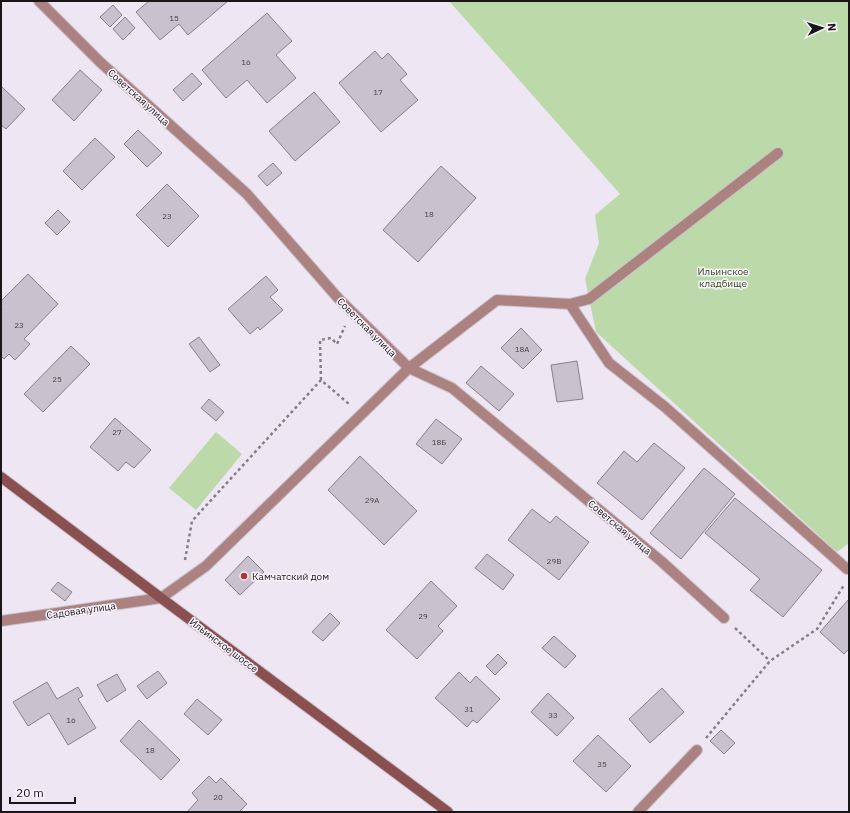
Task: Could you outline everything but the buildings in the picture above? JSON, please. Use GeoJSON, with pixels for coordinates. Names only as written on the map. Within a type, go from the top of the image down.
{"type":"FeatureCollection","features":[{"type":"Feature","properties":{"kind":"main road","name":"Ильинское шоссе"},"geometry":{"type":"LineString","coordinates":[[1,477],[448,812]]}},
{"type":"Feature","properties":{"kind":"street","name":"Советская улица"},"geometry":{"type":"LineString","coordinates":[[39,1],[100,62],[247,194],[338,298],[409,368],[452,388],[661,562],[724,618]]}},
{"type":"Feature","properties":{"kind":"street"},"geometry":{"type":"LineString","coordinates":[[161,598],[206,566],[409,368],[497,300],[570,304],[589,299],[778,153]]}},
{"type":"Feature","properties":{"kind":"street"},"geometry":{"type":"LineString","coordinates":[[570,304],[609,363],[665,407],[848,569]]}},
{"type":"Feature","properties":{"kind":"street","name":"Садовая улица"},"geometry":{"type":"LineString","coordinates":[[1,621],[161,598]]}},
{"type":"Feature","properties":{"kind":"street"},"geometry":{"type":"LineString","coordinates":[[638,812],[697,750]]}},
{"type":"Feature","properties":{"kind":"path"},"geometry":{"type":"LineString","coordinates":[[184,567],[192,521],[321,380],[320,340],[331,338],[337,344],[351,311]]}},
{"type":"Feature","properties":{"kind":"path"},"geometry":{"type":"LineString","coordinates":[[321,380],[361,415]]}},
{"type":"Feature","properties":{"kind":"path"},"geometry":{"type":"LineString","coordinates":[[697,750],[770,661],[817,629],[844,587],[848,569]]}},
{"type":"Feature","properties":{"kind":"path"},"geometry":{"type":"LineString","coordinates":[[724,618],[770,661]]}},
{"type":"Feature","properties":{"kind":"green space","name":"Ильинское кладбище"},"geometry":{"type":"Polygon","coordinates":[[[449,1],[849,1],[849,543],[837,552],[596,332],[585,279],[599,243],[595,215],[620,194],[449,1]]]}},
{"type":"Feature","properties":{"kind":"green space"},"geometry":{"type":"Polygon","coordinates":[[[216,432],[242,454],[196,510],[169,488],[216,432]]]}},
{"type":"Feature","properties":{"kind":"place","name":"Камчатский дом"},"geometry":{"type":"Point","coordinates":[244,576]}}]}
